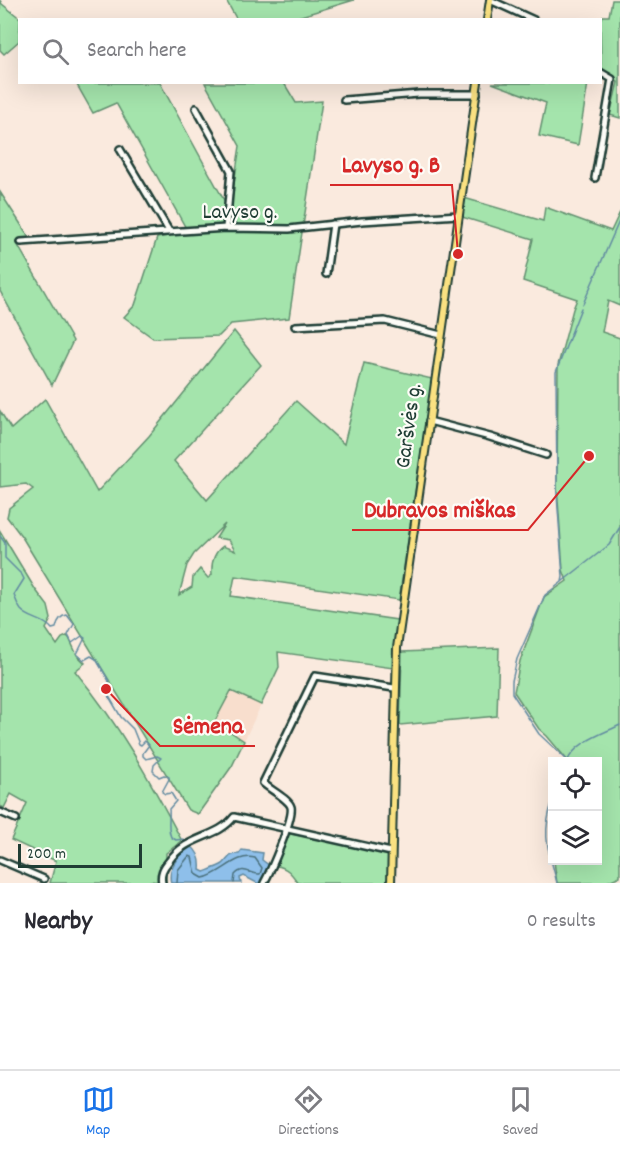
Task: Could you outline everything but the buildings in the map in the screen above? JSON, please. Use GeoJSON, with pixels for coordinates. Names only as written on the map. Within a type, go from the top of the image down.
{"type":"FeatureCollection","features":[{"type":"Feature","properties":{"kind":"main road"},"geometry":{"type":"LineString","coordinates":[[488,18],[490,0]]}},
{"type":"Feature","properties":{"kind":"main road","name":"Garšvės g."},"geometry":{"type":"LineString","coordinates":[[391,883],[394,688],[397,648],[478,84]]}},
{"type":"Feature","properties":{"kind":"street"},"geometry":{"type":"LineString","coordinates":[[490,0],[530,18]]}},
{"type":"Feature","properties":{"kind":"street"},"geometry":{"type":"LineString","coordinates":[[595,178],[612,79],[602,73]]}},
{"type":"Feature","properties":{"kind":"street"},"geometry":{"type":"LineString","coordinates":[[344,100],[420,94],[477,94]]}},
{"type":"Feature","properties":{"kind":"street"},"geometry":{"type":"LineString","coordinates":[[196,108],[231,171],[226,228]]}},
{"type":"Feature","properties":{"kind":"street"},"geometry":{"type":"LineString","coordinates":[[120,149],[169,231]]}},
{"type":"Feature","properties":{"kind":"street","name":"Lavyso g."},"geometry":{"type":"LineString","coordinates":[[21,242],[226,228],[288,229],[459,215]]}},
{"type":"Feature","properties":{"kind":"street"},"geometry":{"type":"LineString","coordinates":[[326,274],[333,224]]}},
{"type":"Feature","properties":{"kind":"street"},"geometry":{"type":"LineString","coordinates":[[295,326],[385,321],[441,336]]}},
{"type":"Feature","properties":{"kind":"street"},"geometry":{"type":"LineString","coordinates":[[429,421],[546,455]]}},
{"type":"Feature","properties":{"kind":"street"},"geometry":{"type":"LineString","coordinates":[[264,883],[286,830],[291,806],[263,783],[315,676],[394,688]]}},
{"type":"Feature","properties":{"kind":"street"},"geometry":{"type":"LineString","coordinates":[[0,812],[16,819]]}},
{"type":"Feature","properties":{"kind":"street"},"geometry":{"type":"LineString","coordinates":[[162,883],[163,869],[176,851],[195,839],[228,824],[234,817],[252,819],[259,824],[391,852]]}},
{"type":"Feature","properties":{"kind":"street"},"geometry":{"type":"LineString","coordinates":[[0,860],[44,879]]}},
{"type":"Feature","properties":{"kind":"shaded area"},"geometry":{"type":"Polygon","coordinates":[[[231,691],[261,705],[244,741],[215,721],[231,691]]]}},
{"type":"Feature","properties":{"kind":"green space"},"geometry":{"type":"Polygon","coordinates":[[[0,0],[20,18],[18,42],[4,54],[0,50],[0,0]]]}},
{"type":"Feature","properties":{"kind":"green space"},"geometry":{"type":"Polygon","coordinates":[[[226,0],[354,0],[294,18],[236,18],[226,0]]]}},
{"type":"Feature","properties":{"kind":"green space"},"geometry":{"type":"Polygon","coordinates":[[[612,0],[620,0],[620,118],[610,115],[618,82],[602,72],[602,18],[609,16],[612,0]]]}},
{"type":"Feature","properties":{"kind":"green space"},"geometry":{"type":"Polygon","coordinates":[[[77,84],[161,84],[225,202],[231,202],[240,146],[206,84],[285,84],[296,103],[322,101],[289,318],[231,324],[219,336],[153,338],[124,317],[135,305],[157,238],[188,232],[116,103],[93,113],[77,84]]]}},
{"type":"Feature","properties":{"kind":"green space"},"geometry":{"type":"Polygon","coordinates":[[[495,84],[588,84],[578,145],[539,136],[546,103],[495,84]]]}},
{"type":"Feature","properties":{"kind":"green space"},"geometry":{"type":"Polygon","coordinates":[[[0,192],[29,237],[16,242],[73,341],[52,385],[0,291],[0,192]]]}},
{"type":"Feature","properties":{"kind":"green space"},"geometry":{"type":"Polygon","coordinates":[[[464,198],[543,221],[545,207],[611,231],[620,212],[620,306],[608,301],[602,332],[620,338],[620,876],[605,883],[557,883],[555,865],[602,865],[602,757],[565,757],[539,729],[514,692],[520,661],[544,597],[567,581],[563,570],[557,486],[558,365],[577,299],[523,281],[533,239],[462,217],[464,198]]]}},
{"type":"Feature","properties":{"kind":"green space"},"geometry":{"type":"Polygon","coordinates":[[[234,331],[261,365],[174,461],[207,500],[296,401],[344,444],[364,363],[432,379],[399,600],[235,576],[231,596],[397,620],[393,668],[278,652],[279,667],[261,705],[231,691],[215,721],[244,741],[232,766],[198,814],[188,810],[22,537],[7,517],[9,508],[33,489],[26,484],[0,487],[0,411],[11,429],[45,399],[97,492],[149,436],[234,331]],[[225,524],[194,554],[187,565],[179,595],[192,587],[193,577],[200,569],[208,578],[212,575],[213,559],[223,546],[235,551],[229,540],[216,538],[225,524]]]}},
{"type":"Feature","properties":{"kind":"green space"},"geometry":{"type":"Polygon","coordinates":[[[0,531],[48,606],[51,619],[46,629],[57,645],[62,638],[67,636],[69,638],[77,655],[85,663],[75,671],[106,711],[133,753],[182,841],[166,853],[166,883],[151,881],[146,883],[50,883],[56,861],[11,840],[27,803],[11,794],[4,808],[0,806],[0,531]]]}},
{"type":"Feature","properties":{"kind":"green space"},"geometry":{"type":"Polygon","coordinates":[[[499,648],[497,716],[400,725],[402,652],[499,648]]]}},
{"type":"Feature","properties":{"kind":"green space"},"geometry":{"type":"Polygon","coordinates":[[[286,833],[383,852],[389,857],[388,883],[298,883],[289,872],[276,866],[286,833]]]}},
{"type":"Feature","properties":{"kind":"water"},"geometry":{"type":"Polygon","coordinates":[[[191,846],[199,857],[200,870],[204,872],[223,864],[229,857],[239,854],[242,850],[263,853],[262,860],[270,866],[262,883],[257,883],[244,876],[240,878],[241,883],[171,883],[172,867],[182,853],[191,846]]]}},
{"type":"Feature","properties":{"kind":"waterway"},"geometry":{"type":"LineString","coordinates":[[583,304],[620,219]]}},
{"type":"Feature","properties":{"kind":"waterway"},"geometry":{"type":"LineString","coordinates":[[564,757],[539,734],[512,693],[512,681],[517,659],[545,595],[562,582],[563,577],[557,495],[556,372],[581,308]]}},
{"type":"Feature","properties":{"kind":"waterway"},"geometry":{"type":"LineString","coordinates":[[563,581],[609,545],[620,527]]}},
{"type":"Feature","properties":{"kind":"waterway"},"geometry":{"type":"LineString","coordinates":[[0,536],[5,543],[5,558],[24,579],[14,595],[21,610],[52,629],[56,628],[61,618],[67,615],[74,624],[68,635],[72,643],[82,636],[85,638],[77,654],[84,660],[91,656],[96,659],[109,681],[107,693],[121,717],[133,729],[139,744],[145,741],[149,745],[143,756],[146,759],[157,756],[161,758],[154,765],[153,771],[159,777],[164,775],[169,777],[162,792],[171,793],[176,801],[169,809],[170,834],[176,840],[184,839],[185,841]]}},
{"type":"Feature","properties":{"kind":"waterway"},"geometry":{"type":"LineString","coordinates":[[570,757],[576,749],[597,735],[620,725]]}},
{"type":"Feature","properties":{"kind":"waterway"},"geometry":{"type":"LineString","coordinates":[[550,811],[547,835],[557,883]]}},
{"type":"Feature","properties":{"kind":"place","name":"Lavyso g. B"},"geometry":{"type":"Point","coordinates":[458,254]}},
{"type":"Feature","properties":{"kind":"place","name":"Dubravos miškas"},"geometry":{"type":"Point","coordinates":[589,456]}},
{"type":"Feature","properties":{"kind":"place","name":"Sėmena"},"geometry":{"type":"Point","coordinates":[106,689]}}]}
